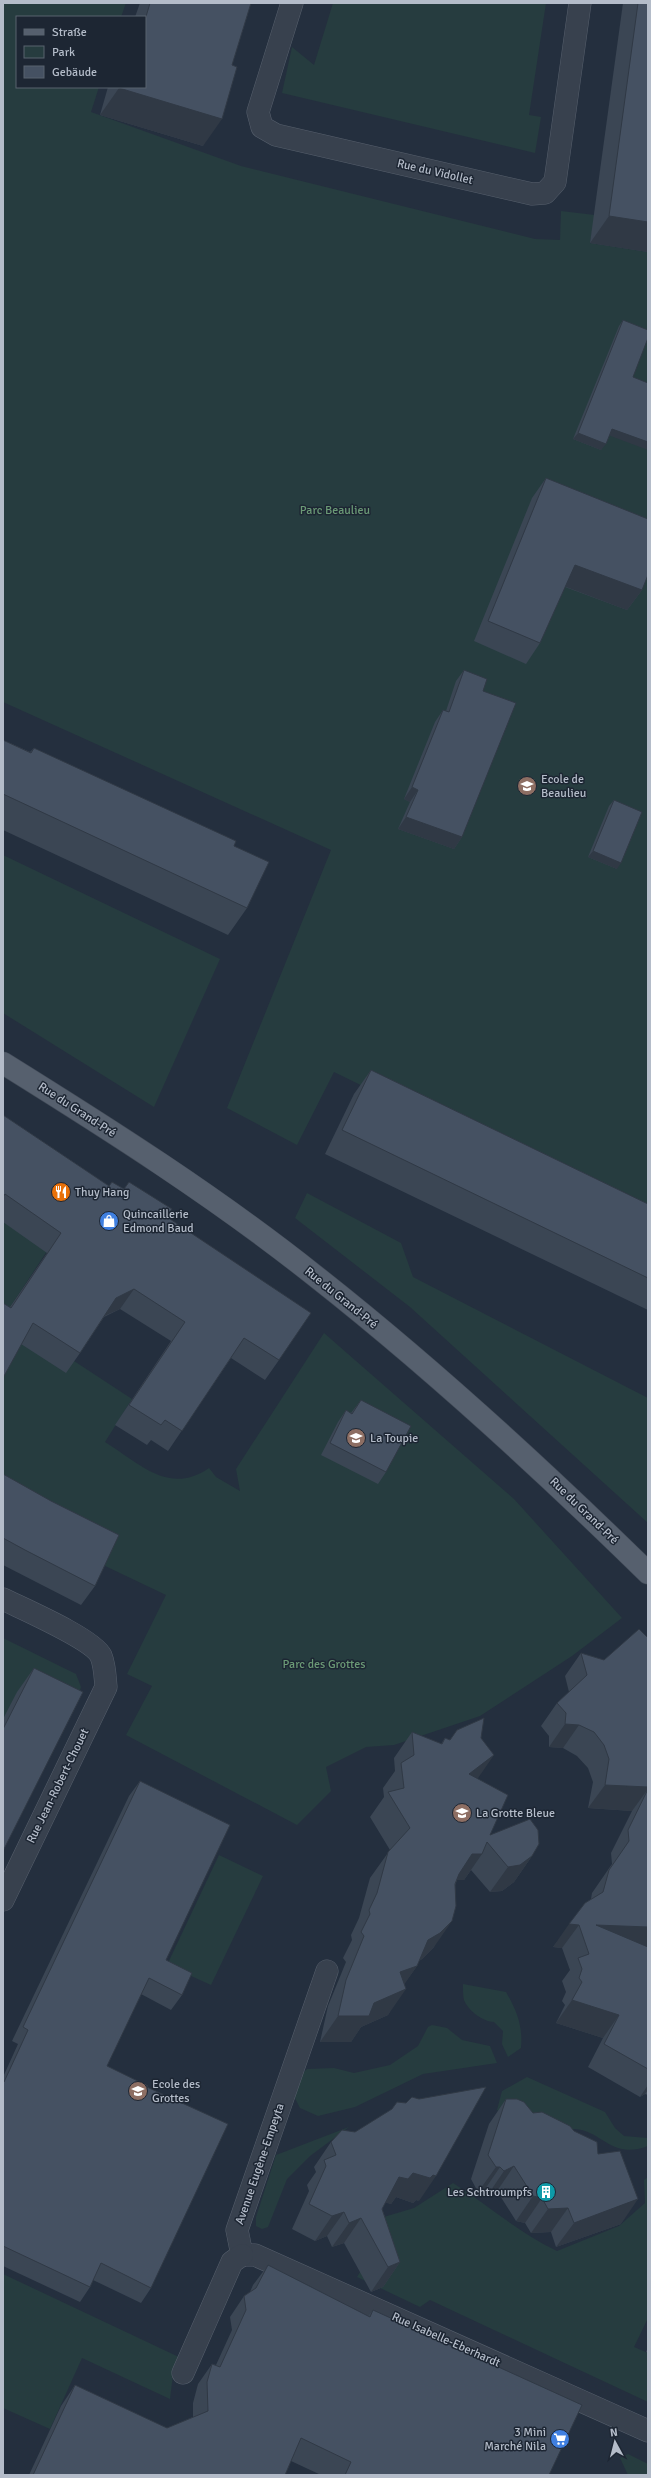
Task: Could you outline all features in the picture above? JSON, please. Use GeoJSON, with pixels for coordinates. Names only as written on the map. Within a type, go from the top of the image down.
{"type":"FeatureCollection","features":[{"type":"Feature","properties":{"kind":"main road","name":"Rue du Grand-Pré"},"geometry":{"type":"LineString","coordinates":[[3,1063],[212,1199],[313,1274],[485,1419],[648,1573]]}},
{"type":"Feature","properties":{"kind":"street","name":"Rue du Vidollet"},"geometry":{"type":"LineString","coordinates":[[292,3],[258,112],[262,127],[276,135],[532,194],[545,193],[555,182],[580,3]]}},
{"type":"Feature","properties":{"kind":"street","name":"Rue Jean-Robert-Chouet"},"geometry":{"type":"LineString","coordinates":[[3,1600],[88,1642],[100,1655],[105,1670],[106,1687],[3,1900]]}},
{"type":"Feature","properties":{"kind":"street","name":"Avenue Eugène-Empeyta"},"geometry":{"type":"LineString","coordinates":[[242,2255],[236,2230],[327,1971]]}},
{"type":"Feature","properties":{"kind":"street"},"geometry":{"type":"LineString","coordinates":[[183,2373],[232,2262],[242,2255]]}},
{"type":"Feature","properties":{"kind":"street","name":"Rue Isabelle-Eberhardt"},"geometry":{"type":"LineString","coordinates":[[242,2255],[255,2255],[648,2432]]}},
{"type":"Feature","properties":{"kind":"green space","name":"Parc Beaulieu"},"geometry":{"type":"Polygon","coordinates":[[[3,3],[126,3],[121,16],[16,16],[16,88],[99,88],[91,112],[241,166],[535,239],[560,240],[561,211],[595,215],[590,243],[648,252],[648,1225],[334,1072],[297,1145],[227,1108],[331,850],[3,702],[3,3]]]}},
{"type":"Feature","properties":{"kind":"green space"},"geometry":{"type":"Polygon","coordinates":[[[333,3],[546,3],[529,115],[541,117],[535,153],[282,93],[292,47],[314,65],[333,3]]]}},
{"type":"Feature","properties":{"kind":"green space"},"geometry":{"type":"Polygon","coordinates":[[[3,855],[220,959],[154,1107],[3,1013],[3,855]]]}},
{"type":"Feature","properties":{"kind":"green space"},"geometry":{"type":"Polygon","coordinates":[[[307,1193],[401,1243],[413,1277],[648,1398],[648,1523],[410,1307],[295,1218],[307,1193]]]}},
{"type":"Feature","properties":{"kind":"green space"},"geometry":{"type":"Polygon","coordinates":[[[3,1222],[51,1245],[3,1318],[3,1222]]]}},
{"type":"Feature","properties":{"kind":"green space","name":"Parc des Grottes"},"geometry":{"type":"Polygon","coordinates":[[[324,1333],[514,1499],[622,1618],[572,1656],[480,1716],[394,1745],[366,1747],[326,1767],[331,1791],[297,1825],[126,1735],[152,1686],[127,1674],[166,1595],[101,1564],[3,1502],[3,1372],[19,1342],[74,1361],[132,1399],[105,1442],[142,1467],[167,1478],[181,1479],[194,1476],[209,1468],[216,1477],[240,1491],[236,1469],[324,1333]]]}},
{"type":"Feature","properties":{"kind":"green space"},"geometry":{"type":"Polygon","coordinates":[[[3,1638],[76,1674],[81,1687],[77,1701],[3,1719],[3,1638]]]}},
{"type":"Feature","properties":{"kind":"green space"},"geometry":{"type":"Polygon","coordinates":[[[219,1855],[263,1876],[211,1985],[167,1965],[219,1855]]]}},
{"type":"Feature","properties":{"kind":"green space"},"geometry":{"type":"Polygon","coordinates":[[[463,1984],[506,1992],[520,2026],[521,2048],[508,2057],[502,2044],[503,2031],[494,2022],[481,2018],[469,2008],[464,2000],[463,1984]]]}},
{"type":"Feature","properties":{"kind":"green space"},"geometry":{"type":"Polygon","coordinates":[[[432,2025],[447,2028],[462,2040],[490,2046],[497,2063],[423,2074],[355,2107],[318,2116],[300,2108],[295,2098],[301,2075],[307,2069],[334,2068],[354,2073],[390,2065],[418,2046],[428,2027],[432,2025]]]}},
{"type":"Feature","properties":{"kind":"green space"},"geometry":{"type":"Polygon","coordinates":[[[527,2077],[605,2112],[615,2128],[624,2136],[648,2138],[648,2146],[625,2150],[608,2144],[593,2134],[575,2129],[541,2137],[497,2110],[502,2091],[527,2077]]]}},
{"type":"Feature","properties":{"kind":"green space"},"geometry":{"type":"Polygon","coordinates":[[[349,2127],[310,2156],[287,2179],[268,2227],[262,2229],[256,2226],[256,2217],[276,2155],[349,2127]]]}},
{"type":"Feature","properties":{"kind":"green space"},"geometry":{"type":"Polygon","coordinates":[[[648,2177],[648,2318],[634,2347],[648,2353],[648,2402],[430,2300],[420,2307],[357,2277],[374,2250],[377,2219],[414,2208],[453,2183],[530,2236],[557,2251],[619,2226],[645,2203],[644,2180],[648,2177]]]}},
{"type":"Feature","properties":{"kind":"green space"},"geometry":{"type":"Polygon","coordinates":[[[3,2274],[181,2358],[174,2367],[170,2399],[82,2358],[50,2429],[3,2408],[3,2274]]]}},
{"type":"Feature","properties":{"kind":"green space"},"geometry":{"type":"Polygon","coordinates":[[[628,2454],[648,2464],[648,2475],[628,2475],[620,2458],[628,2454]]]}},
{"type":"Feature","properties":{"kind":"building"},"geometry":{"type":"Polygon","coordinates":[[[150,3],[251,3],[232,65],[237,67],[222,119],[119,88],[146,88],[146,17],[150,3]]]}},
{"type":"Feature","properties":{"kind":"building"},"geometry":{"type":"Polygon","coordinates":[[[638,3],[648,3],[648,222],[609,216],[638,3]]]}},
{"type":"Feature","properties":{"kind":"building"},"geometry":{"type":"Polygon","coordinates":[[[623,320],[648,330],[648,338],[633,377],[648,383],[648,442],[612,429],[606,444],[578,433],[623,320]]]}},
{"type":"Feature","properties":{"kind":"building"},"geometry":{"type":"Polygon","coordinates":[[[546,478],[648,519],[648,575],[642,590],[575,565],[540,643],[488,621],[546,478]]]}},
{"type":"Feature","properties":{"kind":"building"},"geometry":{"type":"Polygon","coordinates":[[[464,670],[487,679],[483,691],[516,703],[462,837],[406,817],[418,790],[412,787],[443,710],[449,712],[464,670]]]}},
{"type":"Feature","properties":{"kind":"building"},"geometry":{"type":"Polygon","coordinates":[[[3,740],[31,753],[34,748],[236,841],[234,846],[269,862],[247,908],[3,794],[3,740]]]}},
{"type":"Feature","properties":{"kind":"building"},"geometry":{"type":"Polygon","coordinates":[[[614,800],[642,812],[621,863],[593,851],[614,800]]]}},
{"type":"Feature","properties":{"kind":"building"},"geometry":{"type":"Polygon","coordinates":[[[371,1070],[648,1204],[648,1278],[342,1130],[371,1070]]]}},
{"type":"Feature","properties":{"kind":"building"},"geometry":{"type":"Polygon","coordinates":[[[3,1115],[109,1186],[112,1182],[124,1189],[129,1182],[172,1209],[167,1217],[311,1313],[279,1360],[244,1338],[182,1431],[165,1420],[161,1425],[129,1405],[185,1322],[134,1289],[116,1298],[80,1353],[33,1323],[3,1378],[3,1303],[11,1308],[61,1233],[5,1194],[3,1197],[3,1115]]]}},
{"type":"Feature","properties":{"kind":"building"},"geometry":{"type":"Polygon","coordinates":[[[361,1400],[411,1426],[386,1472],[330,1443],[346,1410],[352,1414],[361,1400]]]}},
{"type":"Feature","properties":{"kind":"building"},"geometry":{"type":"Polygon","coordinates":[[[3,1474],[51,1501],[119,1535],[95,1586],[3,1538],[3,1474]]]}},
{"type":"Feature","properties":{"kind":"building"},"geometry":{"type":"Polygon","coordinates":[[[639,1629],[648,1638],[648,1787],[605,1785],[609,1759],[604,1745],[594,1732],[579,1725],[565,1724],[566,1713],[557,1703],[587,1675],[581,1653],[604,1660],[639,1629]]]}},
{"type":"Feature","properties":{"kind":"building"},"geometry":{"type":"Polygon","coordinates":[[[34,1668],[83,1692],[3,1851],[3,1729],[34,1668]]]}},
{"type":"Feature","properties":{"kind":"building"},"geometry":{"type":"Polygon","coordinates":[[[484,1718],[481,1738],[494,1755],[469,1774],[508,1795],[490,1835],[530,1819],[538,1830],[539,1844],[532,1856],[520,1865],[508,1867],[487,1842],[482,1854],[472,1854],[459,1874],[455,1884],[456,1906],[452,1921],[440,1933],[428,1940],[417,1966],[400,1972],[406,1989],[374,2003],[369,2016],[338,2016],[346,1980],[364,1936],[361,1932],[370,1914],[369,1910],[377,1893],[388,1852],[410,1828],[388,1792],[404,1788],[401,1763],[414,1755],[412,1732],[442,1744],[445,1738],[450,1740],[457,1730],[484,1718]]]}},
{"type":"Feature","properties":{"kind":"building"},"geometry":{"type":"Polygon","coordinates":[[[140,1781],[230,1825],[166,1960],[192,1973],[182,1995],[149,1978],[107,2066],[148,2086],[147,2087],[228,2124],[151,2288],[101,2263],[90,2287],[3,2246],[3,2081],[4,2082],[28,2030],[23,2027],[140,1781]]]}},
{"type":"Feature","properties":{"kind":"building"},"geometry":{"type":"Polygon","coordinates":[[[648,1789],[648,1927],[596,1925],[648,1947],[648,2069],[604,2044],[619,2015],[572,2000],[582,1982],[579,1978],[582,1969],[578,1958],[589,1954],[579,1925],[569,1924],[585,1903],[603,1892],[609,1870],[629,1841],[628,1830],[648,1789]]]}},
{"type":"Feature","properties":{"kind":"building"},"geometry":{"type":"Polygon","coordinates":[[[486,2087],[436,2176],[433,2175],[430,2178],[413,2173],[408,2179],[399,2177],[382,2209],[400,2262],[388,2267],[361,2218],[349,2223],[344,2212],[332,2216],[309,2204],[326,2166],[324,2160],[336,2155],[331,2142],[342,2130],[355,2132],[392,2109],[397,2102],[406,2103],[412,2097],[419,2099],[486,2087]]]}},
{"type":"Feature","properties":{"kind":"building"},"geometry":{"type":"Polygon","coordinates":[[[506,2099],[517,2099],[524,2102],[533,2113],[542,2112],[570,2126],[574,2131],[597,2142],[598,2154],[620,2151],[638,2199],[574,2223],[568,2208],[548,2209],[542,2198],[533,2196],[514,2166],[504,2171],[500,2167],[496,2167],[488,2155],[506,2099]]]}},
{"type":"Feature","properties":{"kind":"building"},"geometry":{"type":"Polygon","coordinates":[[[268,2265],[370,2317],[373,2310],[582,2405],[549,2475],[345,2475],[351,2462],[301,2438],[285,2475],[33,2475],[75,2385],[167,2428],[208,2411],[207,2382],[212,2364],[220,2367],[246,2310],[244,2296],[256,2288],[268,2265]]]}},
{"type":"Feature","properties":{"kind":"place","name":"Ecole de Beaulieu"},"geometry":{"type":"Point","coordinates":[527,786]}},
{"type":"Feature","properties":{"kind":"place","name":"Thuy Hang"},"geometry":{"type":"Point","coordinates":[61,1192]}},
{"type":"Feature","properties":{"kind":"place","name":"Quincaillerie Edmond Baud"},"geometry":{"type":"Point","coordinates":[109,1221]}},
{"type":"Feature","properties":{"kind":"place","name":"La Toupie"},"geometry":{"type":"Point","coordinates":[356,1438]}},
{"type":"Feature","properties":{"kind":"place","name":"La Grotte Bleue"},"geometry":{"type":"Point","coordinates":[462,1813]}},
{"type":"Feature","properties":{"kind":"place","name":"Ecole des Grottes"},"geometry":{"type":"Point","coordinates":[138,2091]}},
{"type":"Feature","properties":{"kind":"place","name":"Les Schtroumpfs"},"geometry":{"type":"Point","coordinates":[546,2192]}},
{"type":"Feature","properties":{"kind":"place","name":"3 Mini Marché Nila"},"geometry":{"type":"Point","coordinates":[560,2439]}}]}
